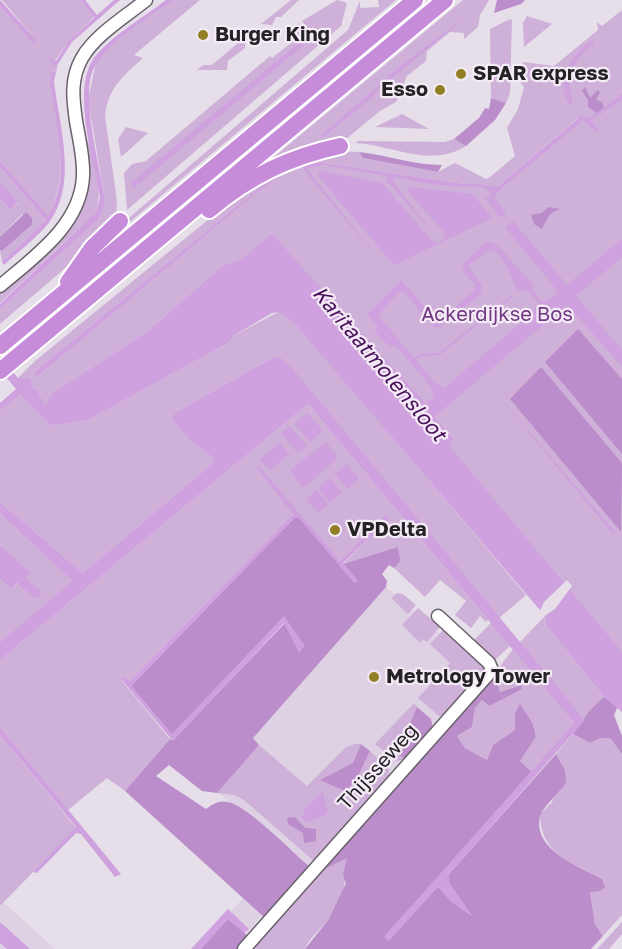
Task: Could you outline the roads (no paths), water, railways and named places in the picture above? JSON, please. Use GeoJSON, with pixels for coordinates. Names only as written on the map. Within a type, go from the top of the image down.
{"type":"FeatureCollection","features":[{"type":"Feature","properties":{"kind":"highway"},"geometry":{"type":"LineString","coordinates":[[0,346],[415,0]]}},
{"type":"Feature","properties":{"kind":"highway"},"geometry":{"type":"LineString","coordinates":[[2,369],[445,0]]}},
{"type":"Feature","properties":{"kind":"highway"},"geometry":{"type":"LineString","coordinates":[[115,275],[174,239],[218,202],[270,168],[306,153],[340,146]]}},
{"type":"Feature","properties":{"kind":"highway"},"geometry":{"type":"LineString","coordinates":[[56,299],[92,248],[120,221]]}},
{"type":"Feature","properties":{"kind":"street"},"geometry":{"type":"LineString","coordinates":[[0,286],[56,237],[65,226],[80,193],[83,175],[72,94],[81,60],[91,46],[146,0]]}},
{"type":"Feature","properties":{"kind":"street","name":"Thijsseweg"},"geometry":{"type":"LineString","coordinates":[[244,949],[492,670],[489,663],[438,616]]}},
{"type":"Feature","properties":{"kind":"water"},"geometry":{"type":"Polygon","coordinates":[[[0,0],[35,39],[35,45],[0,6],[0,0]]]}},
{"type":"Feature","properties":{"kind":"water"},"geometry":{"type":"Polygon","coordinates":[[[80,0],[85,0],[97,15],[114,0],[120,0],[72,42],[56,67],[46,56],[56,61],[69,41],[95,17],[80,0]]]}},
{"type":"Feature","properties":{"kind":"water"},"geometry":{"type":"Polygon","coordinates":[[[166,0],[173,0],[117,40],[93,70],[89,96],[90,113],[104,194],[104,207],[98,220],[0,309],[0,304],[97,211],[100,197],[84,103],[89,67],[97,54],[113,39],[166,0]]]}},
{"type":"Feature","properties":{"kind":"water"},"geometry":{"type":"Polygon","coordinates":[[[474,10],[374,93],[375,95],[325,136],[322,135],[403,64],[474,10]]]}},
{"type":"Feature","properties":{"kind":"water"},"geometry":{"type":"Polygon","coordinates":[[[315,29],[318,33],[134,188],[131,183],[315,29]]]}},
{"type":"Feature","properties":{"kind":"water"},"geometry":{"type":"Polygon","coordinates":[[[592,40],[594,43],[581,55],[570,76],[570,92],[573,101],[570,105],[565,95],[564,77],[577,53],[592,40]]]}},
{"type":"Feature","properties":{"kind":"water"},"geometry":{"type":"Polygon","coordinates":[[[51,71],[56,72],[54,81],[64,154],[63,191],[48,224],[4,265],[2,262],[46,220],[0,167],[0,161],[48,216],[60,184],[60,150],[50,80],[51,71]]]}},
{"type":"Feature","properties":{"kind":"water"},"geometry":{"type":"Polygon","coordinates":[[[622,94],[622,100],[591,120],[598,130],[596,132],[583,120],[496,193],[495,199],[506,213],[500,218],[485,198],[491,196],[490,192],[482,187],[437,185],[393,177],[395,185],[435,235],[387,181],[387,176],[325,165],[306,168],[383,264],[302,168],[282,174],[252,196],[37,377],[33,373],[276,174],[317,162],[465,184],[498,186],[580,117],[590,118],[622,94]]]}},
{"type":"Feature","properties":{"kind":"water"},"geometry":{"type":"Polygon","coordinates":[[[320,171],[382,183],[431,240],[438,243],[445,237],[444,232],[411,195],[408,190],[410,187],[472,194],[492,218],[394,265],[319,177],[320,171]]]}},
{"type":"Feature","properties":{"kind":"water"},"geometry":{"type":"Polygon","coordinates":[[[0,181],[18,202],[10,210],[0,198],[0,181]]]}},
{"type":"Feature","properties":{"kind":"water","name":"Karitaatmolensloot"},"geometry":{"type":"Polygon","coordinates":[[[513,221],[567,285],[622,239],[622,257],[576,296],[622,350],[622,366],[567,305],[434,417],[453,439],[450,447],[622,652],[622,712],[604,697],[546,625],[545,616],[296,325],[280,312],[272,313],[233,336],[230,342],[88,420],[51,426],[20,394],[0,411],[0,403],[16,389],[0,370],[0,357],[18,378],[31,379],[31,387],[37,390],[46,405],[51,394],[148,331],[222,266],[241,259],[272,234],[425,403],[434,397],[431,387],[397,347],[388,345],[374,331],[378,327],[367,314],[401,280],[438,322],[474,291],[475,284],[464,273],[463,264],[487,241],[496,244],[532,283],[533,291],[541,301],[547,301],[557,294],[556,289],[505,227],[513,221]],[[489,250],[468,266],[482,285],[481,294],[440,327],[434,327],[404,292],[398,293],[378,315],[435,383],[444,388],[528,317],[539,303],[529,292],[517,290],[503,260],[489,250]]]}},
{"type":"Feature","properties":{"kind":"water"},"geometry":{"type":"Polygon","coordinates":[[[272,358],[281,358],[292,368],[585,720],[449,874],[449,883],[473,917],[450,901],[438,887],[389,941],[384,937],[574,723],[308,404],[0,660],[0,642],[73,581],[0,513],[0,502],[83,573],[214,462],[213,458],[193,443],[172,419],[176,412],[272,358]]]}},
{"type":"Feature","properties":{"kind":"water"},"geometry":{"type":"Polygon","coordinates":[[[489,385],[615,532],[613,534],[489,385]]]}},
{"type":"Feature","properties":{"kind":"water"},"geometry":{"type":"Polygon","coordinates":[[[307,413],[323,431],[310,442],[294,424],[307,413]]]}},
{"type":"Feature","properties":{"kind":"water"},"geometry":{"type":"Polygon","coordinates":[[[289,426],[307,446],[298,453],[281,433],[289,426]]]}},
{"type":"Feature","properties":{"kind":"water"},"geometry":{"type":"Polygon","coordinates":[[[326,442],[337,456],[336,460],[304,487],[301,486],[290,470],[326,442]]]}},
{"type":"Feature","properties":{"kind":"water"},"geometry":{"type":"Polygon","coordinates":[[[280,443],[289,454],[270,470],[260,459],[280,443]]]}},
{"type":"Feature","properties":{"kind":"water"},"geometry":{"type":"Polygon","coordinates":[[[347,464],[359,478],[347,489],[335,474],[347,464]]]}},
{"type":"Feature","properties":{"kind":"water"},"geometry":{"type":"Polygon","coordinates":[[[259,466],[340,561],[386,515],[389,519],[343,563],[358,581],[354,583],[299,518],[294,518],[131,686],[172,734],[284,616],[305,646],[299,653],[284,623],[173,741],[121,679],[123,677],[130,681],[293,514],[257,468],[259,466]]]}},
{"type":"Feature","properties":{"kind":"water"},"geometry":{"type":"Polygon","coordinates":[[[330,478],[342,492],[330,503],[318,488],[330,478]]]}},
{"type":"Feature","properties":{"kind":"water"},"geometry":{"type":"Polygon","coordinates":[[[316,490],[328,504],[318,513],[306,499],[316,490]]]}},
{"type":"Feature","properties":{"kind":"water"},"geometry":{"type":"Polygon","coordinates":[[[0,545],[31,573],[25,578],[42,592],[40,596],[35,598],[17,583],[11,589],[0,579],[0,545]]]}},
{"type":"Feature","properties":{"kind":"water"},"geometry":{"type":"Polygon","coordinates":[[[0,727],[121,874],[115,877],[81,834],[76,833],[37,873],[33,872],[76,827],[0,735],[0,727]]]}},
{"type":"Feature","properties":{"kind":"water"},"geometry":{"type":"Polygon","coordinates":[[[323,792],[328,812],[324,816],[306,822],[302,818],[306,807],[323,792]]]}},
{"type":"Feature","properties":{"kind":"water"},"geometry":{"type":"Polygon","coordinates":[[[228,909],[249,929],[244,933],[228,919],[201,949],[191,949],[228,909]]]}},
{"type":"Feature","properties":{"kind":"water"},"geometry":{"type":"Polygon","coordinates":[[[0,922],[30,949],[7,949],[0,943],[0,922]]]}},
{"type":"Feature","properties":{"kind":"waterway"},"geometry":{"type":"LineString","coordinates":[[413,360],[421,355],[439,354],[511,297]]}},
{"type":"Feature","properties":{"kind":"place","name":"Burger King"},"geometry":{"type":"Point","coordinates":[203,35]}},
{"type":"Feature","properties":{"kind":"place","name":"SPAR express"},"geometry":{"type":"Point","coordinates":[461,74]}},
{"type":"Feature","properties":{"kind":"place","name":"Esso"},"geometry":{"type":"Point","coordinates":[440,90]}},
{"type":"Feature","properties":{"kind":"place","name":"VPDelta"},"geometry":{"type":"Point","coordinates":[335,530]}},
{"type":"Feature","properties":{"kind":"place","name":"Metrology Tower"},"geometry":{"type":"Point","coordinates":[374,677]}},
{"type":"Feature","properties":{"kind":"park label","name":"Ackerdijkse Bos"},"geometry":{"type":"Point","coordinates":[497,315]}}]}
